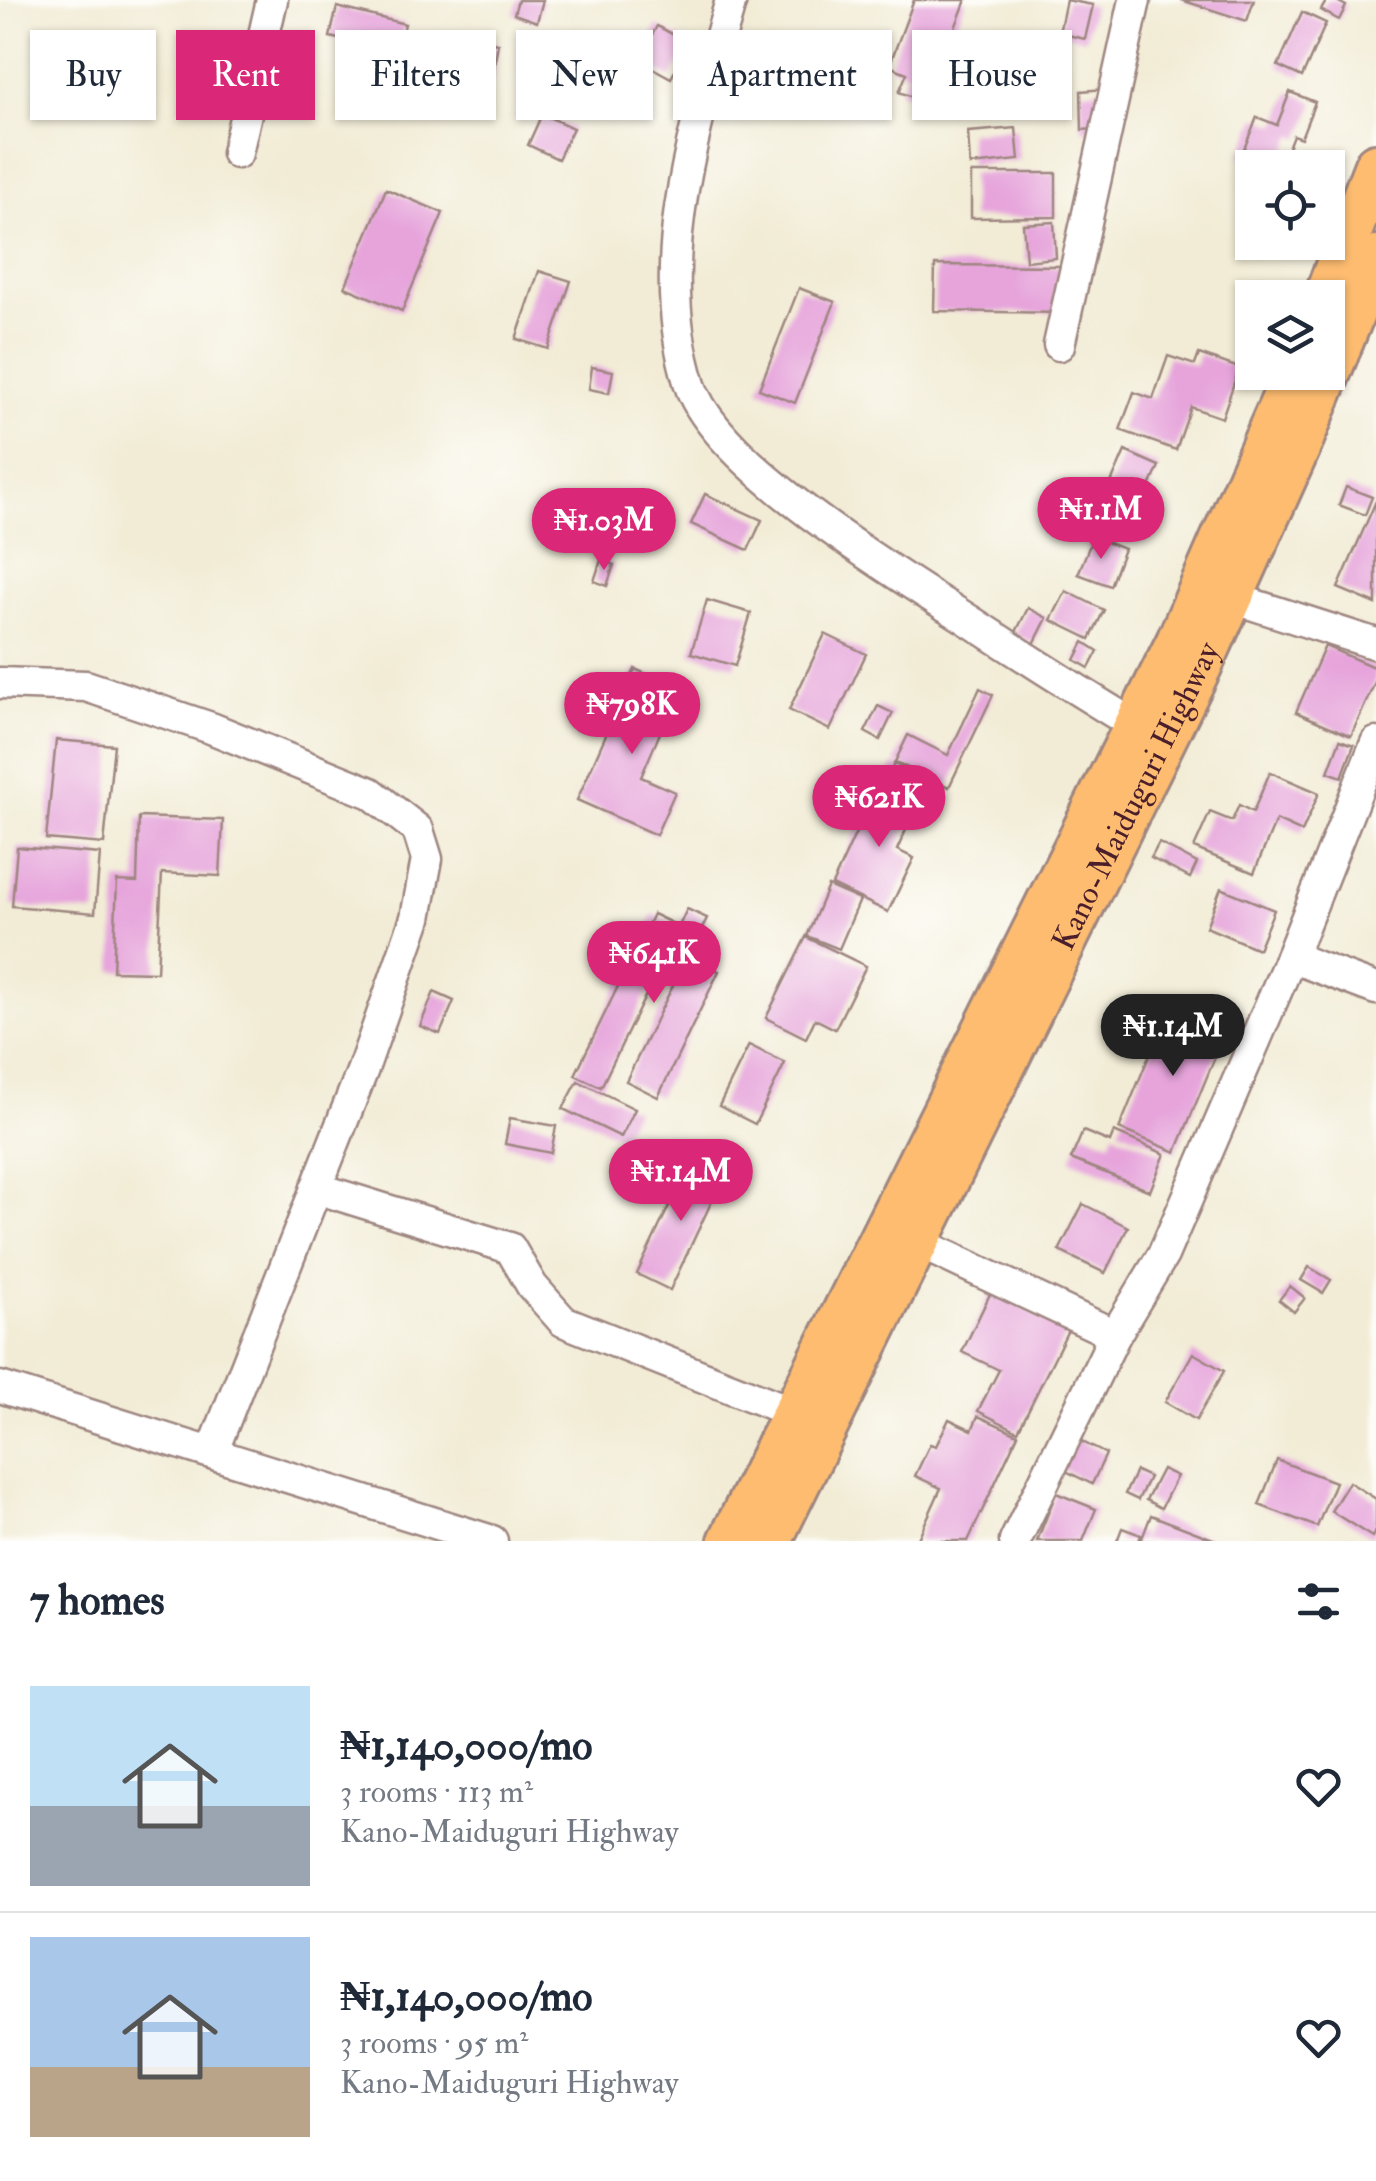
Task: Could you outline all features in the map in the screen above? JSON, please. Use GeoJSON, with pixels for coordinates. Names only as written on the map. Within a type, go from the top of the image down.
{"type":"FeatureCollection","features":[{"type":"Feature","properties":{"kind":"highway"},"geometry":{"type":"LineString","coordinates":[[1332,280],[1376,165]]}},
{"type":"Feature","properties":{"kind":"highway","name":"Kano-Maiduguri Highway"},"geometry":{"type":"LineString","coordinates":[[730,1541],[1136,726],[1298,449],[1376,256]]}},
{"type":"Feature","properties":{"kind":"highway","name":"Kano-Maiduguri Highway"},"geometry":{"type":"LineString","coordinates":[[770,1541],[917,1242],[1217,593],[1289,390]]}},
{"type":"Feature","properties":{"kind":"street"},"geometry":{"type":"LineString","coordinates":[[237,153],[272,0]]}},
{"type":"Feature","properties":{"kind":"street"},"geometry":{"type":"LineString","coordinates":[[731,0],[680,208],[674,266],[677,330],[691,389],[720,434],[759,473],[853,544],[1136,726]]}},
{"type":"Feature","properties":{"kind":"street"},"geometry":{"type":"LineString","coordinates":[[1058,346],[1135,0]]}},
{"type":"Feature","properties":{"kind":"street"},"geometry":{"type":"LineString","coordinates":[[1217,593],[1376,644]]}},
{"type":"Feature","properties":{"kind":"street"},"geometry":{"type":"LineString","coordinates":[[0,683],[86,686],[211,728],[371,793],[418,830],[427,859],[416,918],[363,1070],[212,1453]]}},
{"type":"Feature","properties":{"kind":"street"},"geometry":{"type":"LineString","coordinates":[[1015,1541],[1115,1335],[1163,1254],[1291,957],[1376,743]]}},
{"type":"Feature","properties":{"kind":"street"},"geometry":{"type":"LineString","coordinates":[[1291,957],[1376,989]]}},
{"type":"Feature","properties":{"kind":"street"},"geometry":{"type":"LineString","coordinates":[[316,1188],[510,1248],[532,1286],[563,1321],[794,1413]]}},
{"type":"Feature","properties":{"kind":"street"},"geometry":{"type":"LineString","coordinates":[[917,1242],[1115,1335]]}},
{"type":"Feature","properties":{"kind":"street"},"geometry":{"type":"LineString","coordinates":[[0,1386],[492,1541]]}},
{"type":"Feature","properties":{"kind":"building"},"geometry":{"type":"Polygon","coordinates":[[[518,0],[543,0],[537,22],[514,14],[518,0]]]}},
{"type":"Feature","properties":{"kind":"building"},"geometry":{"type":"Polygon","coordinates":[[[914,0],[966,0],[954,30],[912,30],[912,97],[899,92],[907,73],[892,67],[914,0]]]}},
{"type":"Feature","properties":{"kind":"building"},"geometry":{"type":"Polygon","coordinates":[[[1066,0],[1093,5],[1085,39],[1072,36],[1072,30],[1060,30],[1066,0]]]}},
{"type":"Feature","properties":{"kind":"building"},"geometry":{"type":"Polygon","coordinates":[[[1181,0],[1254,0],[1247,21],[1181,0]]]}},
{"type":"Feature","properties":{"kind":"building"},"geometry":{"type":"Polygon","coordinates":[[[1327,0],[1346,6],[1339,20],[1321,10],[1327,0]]]}},
{"type":"Feature","properties":{"kind":"building"},"geometry":{"type":"Polygon","coordinates":[[[337,7],[405,24],[404,30],[335,30],[335,38],[330,37],[337,7]]]}},
{"type":"Feature","properties":{"kind":"building"},"geometry":{"type":"Polygon","coordinates":[[[1302,12],[1326,23],[1302,77],[1278,66],[1302,12]]]}},
{"type":"Feature","properties":{"kind":"building"},"geometry":{"type":"Polygon","coordinates":[[[657,26],[673,35],[671,78],[653,68],[653,33],[657,26]]]}},
{"type":"Feature","properties":{"kind":"building"},"geometry":{"type":"Polygon","coordinates":[[[1105,89],[1108,128],[1082,130],[1081,91],[1105,89]]]}},
{"type":"Feature","properties":{"kind":"building"},"geometry":{"type":"Polygon","coordinates":[[[1290,92],[1315,102],[1301,138],[1293,135],[1287,150],[1243,150],[1257,117],[1277,125],[1290,92]]]}},
{"type":"Feature","properties":{"kind":"building"},"geometry":{"type":"Polygon","coordinates":[[[539,120],[555,120],[573,128],[558,159],[528,145],[539,120]]]}},
{"type":"Feature","properties":{"kind":"building"},"geometry":{"type":"Polygon","coordinates":[[[1016,128],[1019,160],[970,165],[968,132],[1016,128]]]}},
{"type":"Feature","properties":{"kind":"building"},"geometry":{"type":"Polygon","coordinates":[[[971,173],[1056,173],[1056,217],[971,218],[971,173]]]}},
{"type":"Feature","properties":{"kind":"building"},"geometry":{"type":"Polygon","coordinates":[[[386,189],[443,213],[402,311],[345,287],[386,189]]]}},
{"type":"Feature","properties":{"kind":"building"},"geometry":{"type":"Polygon","coordinates":[[[1054,222],[1056,258],[1026,261],[1023,224],[1054,222]]]}},
{"type":"Feature","properties":{"kind":"building"},"geometry":{"type":"Polygon","coordinates":[[[935,265],[1062,266],[1061,313],[934,311],[935,265]]]}},
{"type":"Feature","properties":{"kind":"building"},"geometry":{"type":"Polygon","coordinates":[[[539,271],[571,281],[548,349],[516,339],[539,271]]]}},
{"type":"Feature","properties":{"kind":"building"},"geometry":{"type":"Polygon","coordinates":[[[799,288],[835,302],[795,403],[759,389],[799,288]]]}},
{"type":"Feature","properties":{"kind":"building"},"geometry":{"type":"Polygon","coordinates":[[[1199,354],[1235,367],[1235,380],[1222,418],[1191,407],[1176,450],[1120,430],[1134,392],[1153,399],[1168,356],[1195,365],[1199,354]]]}},
{"type":"Feature","properties":{"kind":"building"},"geometry":{"type":"Polygon","coordinates":[[[592,367],[613,371],[609,393],[589,389],[592,367]]]}},
{"type":"Feature","properties":{"kind":"building"},"geometry":{"type":"Polygon","coordinates":[[[1125,451],[1159,466],[1128,538],[1093,524],[1125,451]]]}},
{"type":"Feature","properties":{"kind":"building"},"geometry":{"type":"Polygon","coordinates":[[[1346,487],[1372,497],[1365,515],[1339,505],[1346,487]]]}},
{"type":"Feature","properties":{"kind":"building"},"geometry":{"type":"Polygon","coordinates":[[[705,494],[762,520],[748,550],[691,524],[705,494]]]}},
{"type":"Feature","properties":{"kind":"building"},"geometry":{"type":"Polygon","coordinates":[[[1376,501],[1376,604],[1338,588],[1376,501]]]}},
{"type":"Feature","properties":{"kind":"building"},"geometry":{"type":"Polygon","coordinates":[[[1093,537],[1124,549],[1110,586],[1078,574],[1093,537]]]}},
{"type":"Feature","properties":{"kind":"building"},"geometry":{"type":"Polygon","coordinates":[[[601,560],[614,565],[607,586],[594,581],[601,560]]]}},
{"type":"Feature","properties":{"kind":"building"},"geometry":{"type":"Polygon","coordinates":[[[1066,591],[1104,610],[1090,639],[1051,620],[1066,591]]]}},
{"type":"Feature","properties":{"kind":"building"},"geometry":{"type":"Polygon","coordinates":[[[707,600],[751,613],[735,666],[691,653],[707,600]]]}},
{"type":"Feature","properties":{"kind":"building"},"geometry":{"type":"Polygon","coordinates":[[[1028,608],[1047,618],[1034,644],[1015,634],[1028,608]]]}},
{"type":"Feature","properties":{"kind":"building"},"geometry":{"type":"Polygon","coordinates":[[[825,634],[866,654],[830,730],[789,710],[825,634]]]}},
{"type":"Feature","properties":{"kind":"building"},"geometry":{"type":"Polygon","coordinates":[[[1084,642],[1098,651],[1089,668],[1075,660],[1084,642]]]}},
{"type":"Feature","properties":{"kind":"building"},"geometry":{"type":"Polygon","coordinates":[[[1325,646],[1376,668],[1376,680],[1351,736],[1296,712],[1325,646]]]}},
{"type":"Feature","properties":{"kind":"building"},"geometry":{"type":"Polygon","coordinates":[[[635,669],[679,689],[641,777],[675,792],[656,835],[577,800],[635,669]]]}},
{"type":"Feature","properties":{"kind":"building"},"geometry":{"type":"Polygon","coordinates":[[[980,688],[993,695],[949,787],[895,762],[908,735],[948,755],[980,688]]]}},
{"type":"Feature","properties":{"kind":"building"},"geometry":{"type":"Polygon","coordinates":[[[878,706],[893,713],[880,740],[865,732],[878,706]]]}},
{"type":"Feature","properties":{"kind":"building"},"geometry":{"type":"Polygon","coordinates":[[[56,740],[114,745],[104,844],[46,839],[56,740]]]}},
{"type":"Feature","properties":{"kind":"building"},"geometry":{"type":"Polygon","coordinates":[[[1340,740],[1354,745],[1342,777],[1328,772],[1340,740]]]}},
{"type":"Feature","properties":{"kind":"building"},"geometry":{"type":"Polygon","coordinates":[[[894,764],[934,781],[926,800],[886,783],[894,764]]]}},
{"type":"Feature","properties":{"kind":"building"},"geometry":{"type":"Polygon","coordinates":[[[1270,772],[1319,793],[1302,832],[1276,820],[1254,873],[1194,848],[1210,812],[1232,821],[1239,805],[1253,812],[1270,772]]]}},
{"type":"Feature","properties":{"kind":"building"},"geometry":{"type":"Polygon","coordinates":[[[879,782],[919,801],[897,850],[914,858],[888,912],[832,885],[879,782]]]}},
{"type":"Feature","properties":{"kind":"building"},"geometry":{"type":"Polygon","coordinates":[[[139,817],[223,820],[220,876],[162,873],[157,972],[113,971],[117,881],[137,882],[139,817]]]}},
{"type":"Feature","properties":{"kind":"building"},"geometry":{"type":"Polygon","coordinates":[[[1159,843],[1197,863],[1190,878],[1151,858],[1159,843]]]}},
{"type":"Feature","properties":{"kind":"building"},"geometry":{"type":"Polygon","coordinates":[[[17,847],[100,854],[95,913],[12,906],[17,847]]]}},
{"type":"Feature","properties":{"kind":"building"},"geometry":{"type":"Polygon","coordinates":[[[828,886],[860,900],[839,949],[807,936],[828,886]]]}},
{"type":"Feature","properties":{"kind":"building"},"geometry":{"type":"Polygon","coordinates":[[[1221,888],[1274,910],[1258,949],[1206,927],[1221,888]]]}},
{"type":"Feature","properties":{"kind":"building"},"geometry":{"type":"Polygon","coordinates":[[[687,909],[707,918],[700,933],[680,924],[687,909]]]}},
{"type":"Feature","properties":{"kind":"building"},"geometry":{"type":"Polygon","coordinates":[[[653,914],[718,945],[708,966],[719,971],[658,1097],[626,1081],[682,967],[664,958],[601,1087],[575,1075],[653,914]]]}},
{"type":"Feature","properties":{"kind":"building"},"geometry":{"type":"Polygon","coordinates":[[[806,937],[866,966],[835,1029],[815,1019],[806,1038],[766,1018],[806,937]]]}},
{"type":"Feature","properties":{"kind":"building"},"geometry":{"type":"Polygon","coordinates":[[[434,992],[454,1001],[440,1034],[420,1026],[434,992]]]}},
{"type":"Feature","properties":{"kind":"building"},"geometry":{"type":"Polygon","coordinates":[[[1170,1005],[1227,1028],[1176,1152],[1119,1129],[1170,1005]]]}},
{"type":"Feature","properties":{"kind":"building"},"geometry":{"type":"Polygon","coordinates":[[[749,1045],[785,1063],[755,1124],[719,1106],[749,1045]]]}},
{"type":"Feature","properties":{"kind":"building"},"geometry":{"type":"Polygon","coordinates":[[[578,1081],[635,1109],[621,1137],[563,1109],[578,1081]]]}},
{"type":"Feature","properties":{"kind":"building"},"geometry":{"type":"Polygon","coordinates":[[[510,1118],[556,1126],[551,1153],[505,1144],[510,1118]]]}},
{"type":"Feature","properties":{"kind":"building"},"geometry":{"type":"Polygon","coordinates":[[[1083,1131],[1110,1142],[1114,1132],[1165,1154],[1150,1191],[1071,1159],[1083,1131]]]}},
{"type":"Feature","properties":{"kind":"building"},"geometry":{"type":"Polygon","coordinates":[[[692,1157],[725,1173],[670,1290],[637,1274],[692,1157]]]}},
{"type":"Feature","properties":{"kind":"building"},"geometry":{"type":"Polygon","coordinates":[[[1083,1204],[1128,1227],[1105,1273],[1059,1251],[1083,1204]]]}},
{"type":"Feature","properties":{"kind":"building"},"geometry":{"type":"Polygon","coordinates":[[[1309,1267],[1331,1280],[1323,1293],[1301,1280],[1309,1267]]]}},
{"type":"Feature","properties":{"kind":"building"},"geometry":{"type":"Polygon","coordinates":[[[1290,1286],[1305,1298],[1294,1312],[1279,1300],[1290,1286]]]}},
{"type":"Feature","properties":{"kind":"building"},"geometry":{"type":"Polygon","coordinates":[[[991,1292],[1068,1330],[1018,1431],[978,1411],[999,1370],[962,1352],[991,1292]]]}},
{"type":"Feature","properties":{"kind":"building"},"geometry":{"type":"Polygon","coordinates":[[[1193,1353],[1224,1371],[1196,1420],[1165,1402],[1193,1353]]]}},
{"type":"Feature","properties":{"kind":"building"},"geometry":{"type":"Polygon","coordinates":[[[978,1416],[1018,1434],[968,1541],[917,1541],[941,1488],[915,1476],[930,1444],[936,1446],[949,1419],[972,1430],[978,1416]]]}},
{"type":"Feature","properties":{"kind":"building"},"geometry":{"type":"Polygon","coordinates":[[[1065,1433],[1106,1454],[1092,1484],[1050,1463],[1065,1433]]]}},
{"type":"Feature","properties":{"kind":"building"},"geometry":{"type":"Polygon","coordinates":[[[1277,1460],[1335,1482],[1317,1527],[1259,1505],[1277,1460]]]}},
{"type":"Feature","properties":{"kind":"building"},"geometry":{"type":"Polygon","coordinates":[[[1162,1469],[1177,1476],[1161,1508],[1146,1500],[1162,1469]]]}},
{"type":"Feature","properties":{"kind":"building"},"geometry":{"type":"Polygon","coordinates":[[[1136,1471],[1149,1477],[1138,1500],[1125,1494],[1136,1471]]]}},
{"type":"Feature","properties":{"kind":"building"},"geometry":{"type":"Polygon","coordinates":[[[1349,1482],[1376,1499],[1376,1530],[1372,1537],[1331,1511],[1349,1482]]]}},
{"type":"Feature","properties":{"kind":"building"},"geometry":{"type":"Polygon","coordinates":[[[1056,1493],[1096,1509],[1083,1541],[1037,1541],[1056,1493]]]}},
{"type":"Feature","properties":{"kind":"building"},"geometry":{"type":"Polygon","coordinates":[[[1151,1515],[1218,1541],[1141,1541],[1151,1515]]]}},
{"type":"Feature","properties":{"kind":"building"},"geometry":{"type":"Polygon","coordinates":[[[1122,1528],[1141,1535],[1139,1541],[1117,1541],[1122,1528]]]}}]}
